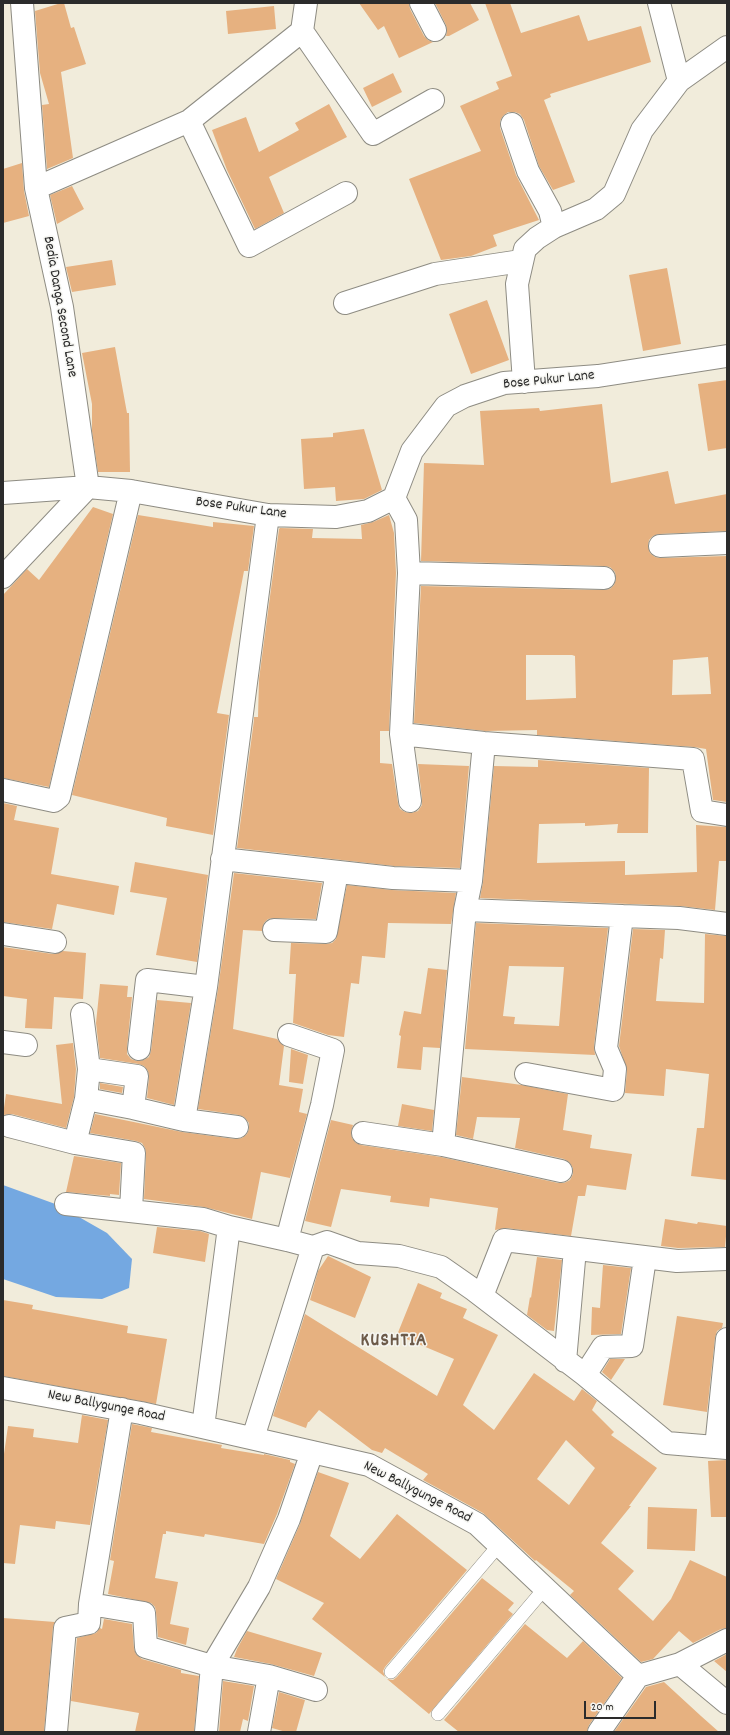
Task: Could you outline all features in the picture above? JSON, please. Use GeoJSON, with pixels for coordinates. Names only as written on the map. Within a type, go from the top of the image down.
{"type":"FeatureCollection","features":[{"type":"Feature","properties":{"kind":"street","name":"Bedia Danga Second Lane"},"geometry":{"type":"LineString","coordinates":[[22,3],[36,188],[62,307],[88,487]]}},
{"type":"Feature","properties":{"kind":"street"},"geometry":{"type":"LineString","coordinates":[[421,3],[435,30]]}},
{"type":"Feature","properties":{"kind":"street"},"geometry":{"type":"LineString","coordinates":[[659,3],[679,81]]}},
{"type":"Feature","properties":{"kind":"street"},"geometry":{"type":"LineString","coordinates":[[303,5],[302,31],[374,134],[433,100]]}},
{"type":"Feature","properties":{"kind":"street"},"geometry":{"type":"LineString","coordinates":[[36,188],[189,121],[302,31]]}},
{"type":"Feature","properties":{"kind":"street"},"geometry":{"type":"LineString","coordinates":[[524,382],[517,284],[521,261],[525,249],[537,238],[554,227],[596,209],[614,194],[642,130],[679,81],[727,47]]}},
{"type":"Feature","properties":{"kind":"street"},"geometry":{"type":"LineString","coordinates":[[189,121],[249,246],[346,193]]}},
{"type":"Feature","properties":{"kind":"street"},"geometry":{"type":"LineString","coordinates":[[512,124],[528,171],[550,211],[554,227]]}},
{"type":"Feature","properties":{"kind":"street"},"geometry":{"type":"LineString","coordinates":[[345,303],[435,274],[521,261]]}},
{"type":"Feature","properties":{"kind":"street","name":"Bose Pukur Lane"},"geometry":{"type":"LineString","coordinates":[[3,493],[88,487],[131,491],[268,515],[336,517],[368,511],[394,498],[412,450],[446,406],[465,396],[504,383],[598,376],[727,356]]}},
{"type":"Feature","properties":{"kind":"street"},"geometry":{"type":"LineString","coordinates":[[3,577],[88,487]]}},
{"type":"Feature","properties":{"kind":"street"},"geometry":{"type":"LineString","coordinates":[[3,790],[54,800],[59,797],[131,491]]}},
{"type":"Feature","properties":{"kind":"street"},"geometry":{"type":"LineString","coordinates":[[394,498],[406,520],[409,573],[401,734],[410,801]]}},
{"type":"Feature","properties":{"kind":"street"},"geometry":{"type":"LineString","coordinates":[[184,1120],[206,987],[268,515]]}},
{"type":"Feature","properties":{"kind":"street"},"geometry":{"type":"LineString","coordinates":[[660,546],[727,543]]}},
{"type":"Feature","properties":{"kind":"street"},"geometry":{"type":"LineString","coordinates":[[409,573],[604,578]]}},
{"type":"Feature","properties":{"kind":"street"},"geometry":{"type":"LineString","coordinates":[[401,734],[484,743],[693,759],[702,810],[727,815]]}},
{"type":"Feature","properties":{"kind":"street"},"geometry":{"type":"LineString","coordinates":[[443,1145],[465,910],[472,881],[484,743]]}},
{"type":"Feature","properties":{"kind":"street"},"geometry":{"type":"LineString","coordinates":[[222,859],[393,878],[472,881]]}},
{"type":"Feature","properties":{"kind":"street"},"geometry":{"type":"LineString","coordinates":[[274,930],[326,932],[338,872]]}},
{"type":"Feature","properties":{"kind":"street"},"geometry":{"type":"LineString","coordinates":[[465,910],[679,918],[727,924]]}},
{"type":"Feature","properties":{"kind":"street"},"geometry":{"type":"LineString","coordinates":[[526,1074],[613,1090],[615,1069],[606,1048],[622,916]]}},
{"type":"Feature","properties":{"kind":"street"},"geometry":{"type":"LineString","coordinates":[[3,934],[55,942]]}},
{"type":"Feature","properties":{"kind":"street"},"geometry":{"type":"LineString","coordinates":[[139,1049],[147,980],[206,987]]}},
{"type":"Feature","properties":{"kind":"street"},"geometry":{"type":"LineString","coordinates":[[75,1143],[86,1099],[90,1069],[82,1014]]}},
{"type":"Feature","properties":{"kind":"street"},"geometry":{"type":"LineString","coordinates":[[287,1240],[322,1105],[333,1050],[289,1035]]}},
{"type":"Feature","properties":{"kind":"street"},"geometry":{"type":"LineString","coordinates":[[3,1042],[26,1045]]}},
{"type":"Feature","properties":{"kind":"street"},"geometry":{"type":"LineString","coordinates":[[90,1069],[137,1076],[133,1108]]}},
{"type":"Feature","properties":{"kind":"street"},"geometry":{"type":"LineString","coordinates":[[86,1099],[184,1120],[236,1128]]}},
{"type":"Feature","properties":{"kind":"street"},"geometry":{"type":"LineString","coordinates":[[9,1126],[75,1143],[134,1153],[131,1210]]}},
{"type":"Feature","properties":{"kind":"street"},"geometry":{"type":"LineString","coordinates":[[363,1134],[443,1145],[561,1171]]}},
{"type":"Feature","properties":{"kind":"street"},"geometry":{"type":"LineString","coordinates":[[66,1204],[203,1219],[229,1227],[313,1247],[327,1242],[358,1253],[399,1256],[441,1267],[482,1296],[585,1375],[667,1443],[722,1448],[727,1338]]}},
{"type":"Feature","properties":{"kind":"street"},"geometry":{"type":"LineString","coordinates":[[203,1427],[229,1227]]}},
{"type":"Feature","properties":{"kind":"street"},"geometry":{"type":"LineString","coordinates":[[482,1296],[504,1240],[574,1250],[677,1261],[727,1259]]}},
{"type":"Feature","properties":{"kind":"street"},"geometry":{"type":"LineString","coordinates":[[253,1438],[313,1247]]}},
{"type":"Feature","properties":{"kind":"street"},"geometry":{"type":"LineString","coordinates":[[565,1361],[574,1250]]}},
{"type":"Feature","properties":{"kind":"street"},"geometry":{"type":"LineString","coordinates":[[585,1375],[603,1347],[632,1346],[644,1258]]}},
{"type":"Feature","properties":{"kind":"street","name":"New Ballygunge Road"},"geometry":{"type":"LineString","coordinates":[[3,1388],[203,1427],[369,1465],[477,1524],[638,1676]]}},
{"type":"Feature","properties":{"kind":"street"},"geometry":{"type":"LineString","coordinates":[[56,1732],[65,1628],[88,1623],[122,1410]]}},
{"type":"Feature","properties":{"kind":"street"},"geometry":{"type":"LineString","coordinates":[[206,1732],[212,1666],[259,1587],[289,1519],[312,1452]]}},
{"type":"Feature","properties":{"kind":"street"},"geometry":{"type":"LineString","coordinates":[[90,1604],[144,1613],[146,1647],[212,1666],[269,1676],[316,1690]]}},
{"type":"Feature","properties":{"kind":"street"},"geometry":{"type":"LineString","coordinates":[[598,1732],[638,1676],[680,1664],[727,1640]]}},
{"type":"Feature","properties":{"kind":"street"},"geometry":{"type":"LineString","coordinates":[[680,1664],[727,1703]]}},
{"type":"Feature","properties":{"kind":"street"},"geometry":{"type":"LineString","coordinates":[[258,1732],[269,1676]]}},
{"type":"Feature","properties":{"kind":"lane"},"geometry":{"type":"LineString","coordinates":[[391,1672],[499,1545]]}},
{"type":"Feature","properties":{"kind":"lane"},"geometry":{"type":"LineString","coordinates":[[438,1714],[545,1588]]}},
{"type":"Feature","properties":{"kind":"water"},"geometry":{"type":"Polygon","coordinates":[[[3,1185],[58,1205],[107,1233],[132,1259],[129,1288],[102,1299],[56,1297],[3,1279],[3,1185]]]}},
{"type":"Feature","properties":{"kind":"building"},"geometry":{"type":"Polygon","coordinates":[[[64,3],[71,28],[74,27],[86,64],[61,72],[73,158],[47,169],[42,105],[49,104],[40,73],[35,11],[64,3]]]}},
{"type":"Feature","properties":{"kind":"building"},"geometry":{"type":"Polygon","coordinates":[[[359,3],[409,3],[410,9],[424,36],[433,42],[399,58],[384,26],[378,30],[359,3]]]}},
{"type":"Feature","properties":{"kind":"building"},"geometry":{"type":"Polygon","coordinates":[[[435,3],[470,3],[479,20],[449,36],[446,36],[446,25],[435,3]]]}},
{"type":"Feature","properties":{"kind":"building"},"geometry":{"type":"Polygon","coordinates":[[[485,3],[510,3],[521,33],[579,15],[588,41],[641,26],[651,62],[550,94],[551,97],[544,100],[575,182],[553,190],[539,166],[524,120],[520,114],[508,112],[503,116],[500,121],[500,128],[516,175],[539,220],[493,235],[497,246],[471,256],[441,260],[409,179],[481,151],[460,106],[499,89],[496,82],[512,76],[485,3]]]}},
{"type":"Feature","properties":{"kind":"building"},"geometry":{"type":"Polygon","coordinates":[[[274,6],[276,29],[228,34],[226,11],[274,6]]]}},
{"type":"Feature","properties":{"kind":"building"},"geometry":{"type":"Polygon","coordinates":[[[393,73],[402,92],[372,107],[363,88],[393,73]]]}},
{"type":"Feature","properties":{"kind":"building"},"geometry":{"type":"Polygon","coordinates":[[[329,104],[347,137],[269,177],[284,213],[255,229],[227,170],[212,130],[246,117],[259,152],[299,130],[295,123],[329,104]]]}},
{"type":"Feature","properties":{"kind":"building"},"geometry":{"type":"Polygon","coordinates":[[[22,163],[24,191],[29,216],[3,223],[3,169],[22,163]]]}},
{"type":"Feature","properties":{"kind":"building"},"geometry":{"type":"Polygon","coordinates":[[[72,186],[84,209],[57,224],[50,195],[72,186]]]}},
{"type":"Feature","properties":{"kind":"building"},"geometry":{"type":"Polygon","coordinates":[[[112,260],[116,285],[72,292],[66,267],[112,260]]]}},
{"type":"Feature","properties":{"kind":"building"},"geometry":{"type":"Polygon","coordinates":[[[667,268],[681,344],[643,351],[629,275],[667,268]]]}},
{"type":"Feature","properties":{"kind":"building"},"geometry":{"type":"Polygon","coordinates":[[[487,300],[509,360],[471,374],[449,314],[487,300]]]}},
{"type":"Feature","properties":{"kind":"building"},"geometry":{"type":"Polygon","coordinates":[[[115,347],[127,413],[129,413],[130,472],[98,472],[92,431],[92,404],[82,353],[115,347]]]}},
{"type":"Feature","properties":{"kind":"building"},"geometry":{"type":"Polygon","coordinates":[[[727,380],[727,448],[708,451],[698,384],[727,380]]]}},
{"type":"Feature","properties":{"kind":"building"},"geometry":{"type":"Polygon","coordinates":[[[602,404],[611,483],[668,471],[675,504],[727,494],[727,531],[659,534],[653,536],[649,540],[648,546],[650,553],[655,557],[660,558],[727,556],[727,802],[713,800],[706,749],[537,735],[537,730],[485,731],[414,723],[421,586],[604,590],[610,589],[614,585],[616,579],[615,572],[610,567],[604,566],[421,561],[424,463],[484,465],[480,411],[539,408],[540,411],[602,404]],[[526,655],[526,700],[576,698],[575,656],[526,655]],[[708,657],[673,660],[672,695],[711,694],[708,657]]]}},
{"type":"Feature","properties":{"kind":"building"},"geometry":{"type":"Polygon","coordinates":[[[364,429],[382,490],[364,499],[336,501],[335,487],[304,489],[301,439],[333,437],[333,433],[364,429]]]}},
{"type":"Feature","properties":{"kind":"building"},"geometry":{"type":"Polygon","coordinates":[[[93,507],[113,514],[49,787],[3,778],[3,595],[27,569],[39,580],[93,507]]]}},
{"type":"Feature","properties":{"kind":"building"},"geometry":{"type":"Polygon","coordinates":[[[138,515],[213,527],[213,522],[254,526],[248,571],[244,571],[217,713],[229,715],[213,835],[166,826],[167,818],[72,795],[138,515]]]}},
{"type":"Feature","properties":{"kind":"building"},"geometry":{"type":"Polygon","coordinates":[[[389,515],[394,533],[396,573],[389,731],[380,731],[380,763],[392,764],[400,809],[411,813],[418,811],[422,805],[418,764],[469,766],[460,868],[394,866],[237,848],[254,717],[258,717],[259,679],[279,529],[313,529],[312,538],[362,539],[361,525],[373,522],[389,515]]]}},
{"type":"Feature","properties":{"kind":"building"},"geometry":{"type":"Polygon","coordinates":[[[538,760],[649,768],[648,833],[617,833],[618,824],[585,826],[585,823],[539,824],[537,863],[625,861],[625,875],[697,872],[696,825],[727,827],[727,861],[719,861],[715,910],[680,906],[480,898],[483,882],[494,766],[538,767],[538,760]]]}},
{"type":"Feature","properties":{"kind":"building"},"geometry":{"type":"Polygon","coordinates":[[[3,803],[17,806],[14,820],[59,828],[51,874],[119,886],[114,915],[57,904],[52,929],[3,922],[3,803]]]}},
{"type":"Feature","properties":{"kind":"building"},"geometry":{"type":"Polygon","coordinates":[[[135,862],[208,875],[197,962],[156,955],[167,898],[130,892],[135,862]]]}},
{"type":"Feature","properties":{"kind":"building"},"geometry":{"type":"Polygon","coordinates":[[[234,873],[322,883],[316,919],[274,918],[268,919],[264,923],[262,931],[243,930],[233,1029],[277,1039],[284,1046],[279,1085],[303,1089],[299,1112],[307,1114],[290,1178],[261,1172],[252,1219],[204,1207],[144,1199],[146,1154],[142,1143],[90,1133],[95,1114],[182,1132],[235,1139],[242,1138],[247,1134],[249,1123],[244,1117],[198,1109],[218,989],[234,873]]]}},
{"type":"Feature","properties":{"kind":"building"},"geometry":{"type":"Polygon","coordinates":[[[347,885],[392,890],[456,893],[451,924],[388,923],[385,958],[362,956],[359,984],[351,983],[344,1037],[328,1035],[293,1023],[296,974],[289,974],[291,943],[326,944],[332,943],[336,939],[347,885]]]}},
{"type":"Feature","properties":{"kind":"building"},"geometry":{"type":"Polygon","coordinates":[[[476,923],[608,928],[594,1046],[595,1055],[465,1049],[476,923]],[[509,966],[503,1016],[515,1017],[514,1024],[559,1026],[564,967],[509,966]]]}},
{"type":"Feature","properties":{"kind":"building"},"geometry":{"type":"Polygon","coordinates":[[[633,929],[665,930],[663,959],[660,958],[656,1001],[704,1003],[705,934],[727,936],[727,1180],[691,1176],[697,1128],[704,1128],[709,1074],[666,1069],[664,1096],[625,1093],[627,1070],[619,1046],[633,929]]]}},
{"type":"Feature","properties":{"kind":"building"},"geometry":{"type":"Polygon","coordinates":[[[3,947],[53,954],[63,951],[86,953],[83,999],[54,997],[52,1029],[25,1028],[27,999],[3,996],[3,947]]]}},
{"type":"Feature","properties":{"kind":"building"},"geometry":{"type":"Polygon","coordinates":[[[428,968],[447,970],[440,1048],[423,1047],[421,1070],[397,1068],[401,1036],[399,1035],[404,1011],[421,1014],[428,968]]]}},
{"type":"Feature","properties":{"kind":"building"},"geometry":{"type":"Polygon","coordinates":[[[100,984],[128,986],[127,997],[132,997],[127,1054],[131,1059],[137,1061],[144,1060],[149,1057],[151,1051],[157,1000],[191,1003],[174,1105],[147,1098],[149,1077],[148,1071],[144,1066],[100,1058],[96,1023],[100,984]]]}},
{"type":"Feature","properties":{"kind":"building"},"geometry":{"type":"Polygon","coordinates":[[[73,1043],[76,1069],[74,1097],[66,1128],[12,1114],[3,1115],[6,1094],[62,1104],[56,1045],[73,1043]]]}},
{"type":"Feature","properties":{"kind":"building"},"geometry":{"type":"Polygon","coordinates":[[[291,1049],[308,1055],[303,1084],[289,1082],[291,1049]]]}},
{"type":"Feature","properties":{"kind":"building"},"geometry":{"type":"Polygon","coordinates":[[[462,1077],[522,1085],[568,1094],[563,1130],[592,1135],[590,1148],[632,1154],[626,1190],[587,1185],[585,1196],[578,1196],[571,1236],[506,1228],[495,1230],[498,1208],[430,1198],[429,1207],[390,1202],[391,1196],[341,1189],[331,1227],[305,1221],[331,1120],[353,1125],[351,1132],[352,1138],[356,1143],[361,1145],[441,1157],[558,1183],[564,1183],[570,1180],[573,1174],[573,1168],[569,1162],[564,1159],[515,1148],[520,1118],[477,1117],[473,1139],[456,1135],[462,1077]]]}},
{"type":"Feature","properties":{"kind":"building"},"geometry":{"type":"Polygon","coordinates":[[[100,1083],[123,1087],[122,1093],[100,1089],[100,1083]]]}},
{"type":"Feature","properties":{"kind":"building"},"geometry":{"type":"Polygon","coordinates":[[[402,1104],[434,1110],[432,1131],[398,1126],[402,1104]]]}},
{"type":"Feature","properties":{"kind":"building"},"geometry":{"type":"Polygon","coordinates":[[[74,1156],[121,1163],[119,1195],[110,1194],[110,1196],[66,1192],[74,1156]]]}},
{"type":"Feature","properties":{"kind":"building"},"geometry":{"type":"Polygon","coordinates":[[[665,1219],[697,1224],[698,1222],[727,1226],[725,1247],[678,1248],[661,1246],[665,1219]]]}},
{"type":"Feature","properties":{"kind":"building"},"geometry":{"type":"Polygon","coordinates":[[[157,1227],[200,1231],[209,1234],[205,1262],[153,1253],[157,1227]]]}},
{"type":"Feature","properties":{"kind":"building"},"geometry":{"type":"Polygon","coordinates":[[[328,1256],[371,1277],[355,1318],[310,1300],[318,1271],[328,1256]]]}},
{"type":"Feature","properties":{"kind":"building"},"geometry":{"type":"Polygon","coordinates":[[[537,1257],[562,1260],[554,1331],[547,1330],[527,1315],[537,1257]]]}},
{"type":"Feature","properties":{"kind":"building"},"geometry":{"type":"Polygon","coordinates":[[[603,1265],[631,1268],[621,1334],[591,1335],[592,1307],[600,1308],[603,1265]]]}},
{"type":"Feature","properties":{"kind":"building"},"geometry":{"type":"Polygon","coordinates":[[[418,1283],[442,1293],[440,1298],[467,1309],[463,1318],[498,1335],[463,1405],[494,1430],[534,1373],[574,1401],[582,1389],[597,1401],[592,1410],[614,1432],[611,1435],[657,1468],[629,1506],[631,1506],[601,1543],[634,1571],[618,1589],[653,1621],[671,1599],[690,1560],[727,1577],[727,1628],[721,1629],[693,1643],[679,1631],[653,1659],[641,1662],[570,1595],[574,1591],[536,1560],[535,1561],[483,1513],[423,1480],[428,1474],[385,1448],[382,1453],[372,1450],[319,1410],[308,1422],[306,1428],[273,1416],[305,1314],[437,1396],[454,1359],[397,1335],[418,1283]],[[566,1440],[537,1479],[569,1505],[595,1468],[566,1440]]]}},
{"type":"Feature","properties":{"kind":"building"},"geometry":{"type":"Polygon","coordinates":[[[3,1300],[33,1305],[32,1309],[128,1326],[127,1333],[167,1339],[156,1404],[3,1376],[3,1300]]]}},
{"type":"Feature","properties":{"kind":"building"},"geometry":{"type":"Polygon","coordinates":[[[677,1316],[723,1323],[722,1328],[717,1331],[715,1338],[707,1412],[663,1405],[677,1316]]]}},
{"type":"Feature","properties":{"kind":"building"},"geometry":{"type":"Polygon","coordinates":[[[610,1359],[625,1359],[611,1380],[602,1372],[610,1359]]]}},
{"type":"Feature","properties":{"kind":"building"},"geometry":{"type":"Polygon","coordinates":[[[82,1415],[108,1420],[90,1525],[56,1521],[55,1529],[20,1525],[15,1564],[3,1563],[3,1461],[8,1426],[34,1429],[33,1437],[78,1443],[82,1415]]]}},
{"type":"Feature","properties":{"kind":"building"},"geometry":{"type":"Polygon","coordinates":[[[132,1424],[152,1428],[151,1432],[222,1445],[221,1448],[264,1454],[290,1460],[290,1462],[295,1464],[277,1514],[264,1544],[205,1534],[204,1537],[166,1531],[166,1534],[163,1534],[155,1578],[178,1582],[170,1624],[189,1628],[186,1645],[158,1637],[155,1607],[151,1603],[108,1594],[114,1561],[110,1560],[132,1424]]]}},
{"type":"Feature","properties":{"kind":"building"},"geometry":{"type":"Polygon","coordinates":[[[727,1460],[727,1517],[711,1517],[708,1461],[727,1460]]]}},
{"type":"Feature","properties":{"kind":"building"},"geometry":{"type":"Polygon","coordinates":[[[318,1472],[349,1483],[330,1536],[360,1559],[397,1514],[467,1570],[385,1667],[383,1671],[385,1677],[312,1619],[324,1603],[276,1579],[300,1524],[318,1472]]]}},
{"type":"Feature","properties":{"kind":"building"},"geometry":{"type":"Polygon","coordinates":[[[648,1507],[697,1509],[695,1551],[647,1549],[648,1507]]]}},
{"type":"Feature","properties":{"kind":"building"},"geometry":{"type":"Polygon","coordinates":[[[482,1578],[514,1603],[508,1610],[513,1614],[429,1714],[387,1679],[393,1680],[397,1677],[482,1578]]]}},
{"type":"Feature","properties":{"kind":"building"},"geometry":{"type":"Polygon","coordinates":[[[3,1618],[55,1622],[53,1627],[44,1732],[3,1732],[3,1618]]]}},
{"type":"Feature","properties":{"kind":"building"},"geometry":{"type":"Polygon","coordinates":[[[104,1619],[132,1624],[134,1648],[136,1654],[142,1659],[181,1670],[181,1673],[199,1676],[194,1732],[135,1732],[139,1713],[71,1701],[77,1638],[96,1633],[100,1628],[102,1629],[104,1619]]]}},
{"type":"Feature","properties":{"kind":"building"},"geometry":{"type":"Polygon","coordinates":[[[525,1624],[567,1658],[583,1641],[622,1678],[589,1725],[587,1732],[459,1732],[444,1720],[525,1624]]]}},
{"type":"Feature","properties":{"kind":"building"},"geometry":{"type":"Polygon","coordinates":[[[247,1631],[322,1653],[314,1676],[271,1664],[234,1657],[247,1631]]]}},
{"type":"Feature","properties":{"kind":"building"},"geometry":{"type":"Polygon","coordinates":[[[727,1654],[727,1672],[714,1661],[727,1654]]]}},
{"type":"Feature","properties":{"kind":"building"},"geometry":{"type":"Polygon","coordinates":[[[223,1681],[254,1686],[248,1721],[243,1719],[240,1732],[219,1732],[223,1681]]]}},
{"type":"Feature","properties":{"kind":"building"},"geometry":{"type":"Polygon","coordinates":[[[664,1682],[719,1732],[614,1732],[646,1687],[664,1682]]]}},
{"type":"Feature","properties":{"kind":"building"},"geometry":{"type":"Polygon","coordinates":[[[279,1692],[305,1700],[296,1732],[286,1732],[272,1728],[279,1692]]]}},
{"type":"Feature","properties":{"kind":"district","name":"KUSHTIA"},"geometry":{"type":"Point","coordinates":[394,1342]}}]}
